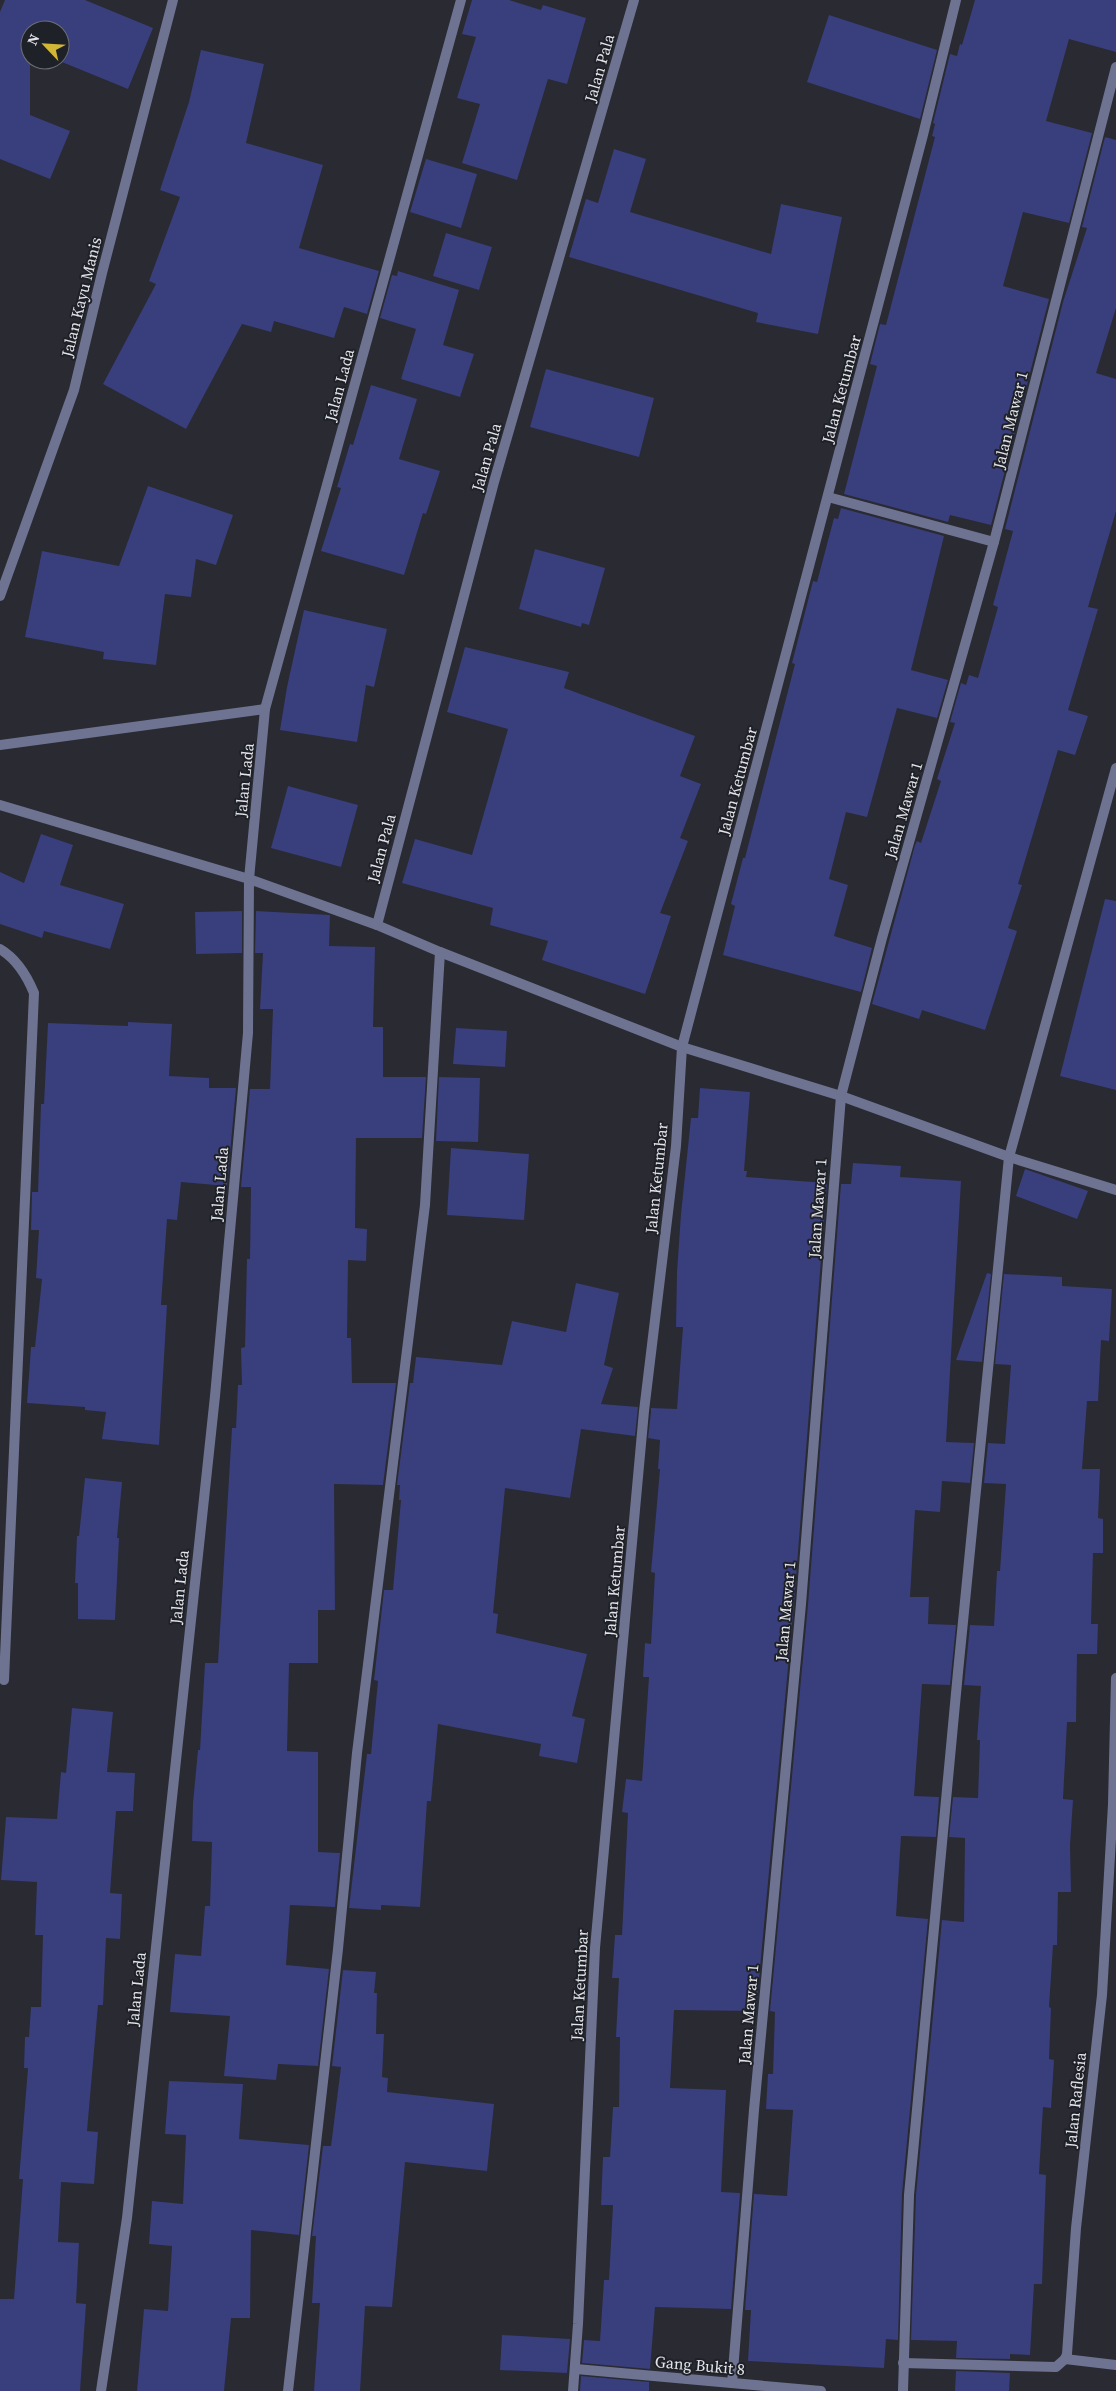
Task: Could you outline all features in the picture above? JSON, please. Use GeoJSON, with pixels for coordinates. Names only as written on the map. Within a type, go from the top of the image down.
{"type":"FeatureCollection","features":[{"type":"Feature","properties":{"kind":"street","name":"Jalan Kayu Manis"},"geometry":{"type":"LineString","coordinates":[[0,596],[74,390],[102,273],[173,0]]}},
{"type":"Feature","properties":{"kind":"street","name":"Jalan Lada"},"geometry":{"type":"LineString","coordinates":[[101,2391],[127,2218],[215,1396],[248,1033],[249,879],[266,709],[460,0]]}},
{"type":"Feature","properties":{"kind":"street","name":"Jalan Pala"},"geometry":{"type":"LineString","coordinates":[[377,925],[494,482],[634,0]]}},
{"type":"Feature","properties":{"kind":"street","name":"Jalan Ketumbar"},"geometry":{"type":"LineString","coordinates":[[573,2391],[576,2368],[595,1948],[644,1410],[676,1146],[682,1047],[828,497],[956,0]]}},
{"type":"Feature","properties":{"kind":"street","name":"Jalan Mawar 1"},"geometry":{"type":"LineString","coordinates":[[732,2383],[754,2110],[801,1604],[840,1096],[882,938],[994,542],[1116,67]]}},
{"type":"Feature","properties":{"kind":"street"},"geometry":{"type":"LineString","coordinates":[[828,497],[994,542]]}},
{"type":"Feature","properties":{"kind":"street"},"geometry":{"type":"LineString","coordinates":[[0,745],[266,709]]}},
{"type":"Feature","properties":{"kind":"street"},"geometry":{"type":"LineString","coordinates":[[903,2391],[909,2195],[1009,1156],[1116,768]]}},
{"type":"Feature","properties":{"kind":"street"},"geometry":{"type":"LineString","coordinates":[[0,805],[249,879],[377,925],[440,952],[682,1047],[840,1096],[1009,1156],[1116,1190]]}},
{"type":"Feature","properties":{"kind":"street"},"geometry":{"type":"LineString","coordinates":[[0,949],[21,968],[29,979],[34,993],[4,1680]]}},
{"type":"Feature","properties":{"kind":"street"},"geometry":{"type":"LineString","coordinates":[[288,2391],[337,1959],[357,1753],[425,1205],[440,952]]}},
{"type":"Feature","properties":{"kind":"street","name":"Jalan Raflesia"},"geometry":{"type":"LineString","coordinates":[[1065,2359],[1070,2326],[1076,2228],[1102,1995],[1113,1804],[1116,1678]]}},
{"type":"Feature","properties":{"kind":"street"},"geometry":{"type":"LineString","coordinates":[[903,2364],[1056,2366],[1065,2359],[1116,2366]]}},
{"type":"Feature","properties":{"kind":"street","name":"Gang Bukit 8"},"geometry":{"type":"LineString","coordinates":[[576,2368],[821,2391]]}},
{"type":"Feature","properties":{"kind":"building"},"geometry":{"type":"Polygon","coordinates":[[[5,0],[85,0],[153,28],[128,89],[70,65],[70,20],[20,20],[20,70],[30,70],[30,115],[70,131],[50,179],[0,159],[0,12],[5,0]]]}},
{"type":"Feature","properties":{"kind":"building"},"geometry":{"type":"Polygon","coordinates":[[[472,0],[509,0],[541,10],[543,5],[586,18],[567,84],[548,79],[517,180],[462,163],[480,104],[457,98],[476,37],[462,34],[472,0]]]}},
{"type":"Feature","properties":{"kind":"building"},"geometry":{"type":"Polygon","coordinates":[[[975,0],[1116,0],[1116,52],[1069,39],[1046,121],[1092,133],[1069,223],[1023,212],[1003,286],[1049,299],[991,525],[950,515],[948,522],[844,494],[877,366],[870,364],[880,324],[886,325],[935,137],[932,136],[935,124],[933,123],[950,54],[957,56],[975,0]]]}},
{"type":"Feature","properties":{"kind":"building"},"geometry":{"type":"Polygon","coordinates":[[[829,15],[937,50],[920,119],[807,82],[829,15]]]}},
{"type":"Feature","properties":{"kind":"building"},"geometry":{"type":"Polygon","coordinates":[[[201,50],[264,64],[246,143],[323,165],[299,248],[379,271],[367,314],[344,307],[334,338],[274,321],[271,332],[242,324],[186,429],[103,384],[156,284],[149,281],[180,197],[160,190],[189,102],[201,50]]]}},
{"type":"Feature","properties":{"kind":"building"},"geometry":{"type":"Polygon","coordinates":[[[1105,137],[1116,140],[1116,308],[1096,373],[1116,379],[1116,511],[1088,607],[1098,609],[1068,710],[1088,716],[1075,755],[1058,750],[1018,884],[1022,885],[1008,928],[1017,931],[985,1030],[922,1010],[919,1019],[872,1004],[915,845],[917,841],[921,843],[941,781],[937,779],[955,723],[950,722],[961,683],[966,685],[969,675],[978,678],[998,607],[993,605],[1013,531],[1005,529],[1063,302],[1087,228],[1082,227],[1105,137]]]}},
{"type":"Feature","properties":{"kind":"building"},"geometry":{"type":"Polygon","coordinates":[[[614,149],[646,159],[630,212],[771,254],[781,204],[842,217],[818,334],[756,322],[758,313],[569,257],[586,199],[598,203],[614,149]]]}},
{"type":"Feature","properties":{"kind":"building"},"geometry":{"type":"Polygon","coordinates":[[[426,159],[477,174],[461,228],[410,212],[426,159]]]}},
{"type":"Feature","properties":{"kind":"building"},"geometry":{"type":"Polygon","coordinates":[[[446,233],[492,247],[479,290],[433,276],[446,233]]]}},
{"type":"Feature","properties":{"kind":"building"},"geometry":{"type":"Polygon","coordinates":[[[398,271],[459,290],[443,345],[474,354],[460,397],[401,379],[416,329],[380,318],[392,275],[397,276],[398,271]]]}},
{"type":"Feature","properties":{"kind":"building"},"geometry":{"type":"Polygon","coordinates":[[[546,369],[654,398],[639,457],[530,427],[546,369]]]}},
{"type":"Feature","properties":{"kind":"building"},"geometry":{"type":"Polygon","coordinates":[[[371,385],[417,399],[399,459],[440,471],[426,514],[423,513],[404,575],[321,551],[341,488],[337,487],[350,444],[353,445],[371,385]]]}},
{"type":"Feature","properties":{"kind":"building"},"geometry":{"type":"Polygon","coordinates":[[[148,486],[233,515],[216,565],[196,559],[191,597],[165,594],[156,665],[103,659],[104,652],[25,637],[42,551],[119,566],[148,486]]]}},
{"type":"Feature","properties":{"kind":"building"},"geometry":{"type":"Polygon","coordinates":[[[841,508],[944,536],[911,670],[948,680],[937,718],[897,708],[867,817],[846,812],[829,879],[848,885],[834,936],[872,948],[861,992],[723,955],[735,906],[731,904],[743,858],[745,858],[795,664],[792,663],[813,581],[817,582],[834,518],[838,519],[841,508]]]}},
{"type":"Feature","properties":{"kind":"building"},"geometry":{"type":"Polygon","coordinates":[[[535,549],[605,568],[589,625],[582,623],[581,627],[519,609],[535,549]]]}},
{"type":"Feature","properties":{"kind":"building"},"geometry":{"type":"Polygon","coordinates":[[[304,610],[387,629],[374,687],[366,685],[357,742],[280,730],[287,687],[304,610]]]}},
{"type":"Feature","properties":{"kind":"building"},"geometry":{"type":"Polygon","coordinates":[[[465,647],[569,672],[564,688],[695,736],[680,776],[701,784],[680,838],[688,841],[660,913],[671,916],[645,994],[542,960],[548,941],[490,925],[493,908],[402,883],[415,839],[472,855],[508,729],[447,712],[465,647]]]}},
{"type":"Feature","properties":{"kind":"building"},"geometry":{"type":"Polygon","coordinates":[[[288,786],[358,805],[341,867],[271,848],[288,786]]]}},
{"type":"Feature","properties":{"kind":"building"},"geometry":{"type":"Polygon","coordinates":[[[41,834],[73,845],[60,885],[124,904],[110,949],[44,931],[42,938],[0,924],[0,872],[24,883],[41,834]]]}},
{"type":"Feature","properties":{"kind":"building"},"geometry":{"type":"Polygon","coordinates":[[[1105,899],[1116,901],[1116,1090],[1060,1076],[1105,899]]]}},
{"type":"Feature","properties":{"kind":"building"},"geometry":{"type":"Polygon","coordinates":[[[242,911],[242,953],[196,954],[195,912],[242,911]]]}},
{"type":"Feature","properties":{"kind":"building"},"geometry":{"type":"Polygon","coordinates":[[[256,911],[330,915],[329,946],[375,947],[373,1027],[383,1027],[383,1077],[426,1077],[422,1138],[356,1138],[355,1228],[367,1229],[366,1261],[348,1260],[347,1338],[351,1338],[352,1383],[396,1383],[383,1485],[334,1484],[335,1610],[318,1610],[318,1663],[289,1663],[287,1751],[318,1752],[318,1852],[340,1853],[335,1907],[290,1905],[286,1965],[329,1969],[318,2066],[278,2064],[276,2080],[224,2076],[230,2016],[170,2012],[175,1954],[201,1956],[205,1906],[210,1906],[212,1842],[192,1841],[193,1803],[198,1750],[200,1750],[205,1663],[218,1663],[232,1428],[236,1428],[238,1385],[242,1385],[241,1348],[245,1347],[247,1259],[250,1259],[251,1187],[241,1187],[250,1089],[270,1089],[273,1009],[260,1009],[263,953],[255,953],[256,911]]]}},
{"type":"Feature","properties":{"kind":"building"},"geometry":{"type":"Polygon","coordinates":[[[128,1022],[172,1024],[169,1076],[209,1078],[209,1088],[236,1088],[227,1186],[181,1182],[177,1220],[167,1219],[161,1305],[167,1305],[159,1445],[102,1439],[106,1412],[85,1410],[85,1407],[27,1403],[31,1347],[35,1347],[42,1279],[36,1278],[39,1230],[31,1230],[32,1192],[38,1192],[41,1104],[44,1104],[48,1023],[128,1026],[128,1022]]]}},
{"type":"Feature","properties":{"kind":"building"},"geometry":{"type":"Polygon","coordinates":[[[456,1028],[507,1031],[505,1067],[453,1064],[456,1028]]]}},
{"type":"Feature","properties":{"kind":"building"},"geometry":{"type":"Polygon","coordinates":[[[439,1077],[480,1078],[478,1142],[436,1141],[439,1077]]]}},
{"type":"Feature","properties":{"kind":"building"},"geometry":{"type":"Polygon","coordinates":[[[700,1088],[750,1092],[744,1171],[747,1171],[746,1177],[827,1183],[794,1603],[756,2011],[674,2010],[670,2088],[726,2090],[721,2192],[740,2193],[731,2309],[655,2307],[650,2369],[582,2363],[584,2340],[600,2341],[604,2280],[609,2280],[613,2205],[601,2205],[603,2157],[610,2157],[613,2107],[619,2107],[620,2037],[616,2037],[619,1978],[612,1978],[615,1935],[622,1935],[628,1813],[622,1812],[626,1779],[642,1781],[649,1677],[643,1677],[645,1643],[651,1644],[655,1573],[651,1572],[660,1469],[658,1469],[660,1440],[648,1438],[651,1408],[677,1409],[683,1327],[676,1327],[681,1214],[691,1118],[698,1118],[700,1088]]]}},
{"type":"Feature","properties":{"kind":"building"},"geometry":{"type":"Polygon","coordinates":[[[451,1148],[529,1154],[524,1220],[447,1215],[451,1148]]]}},
{"type":"Feature","properties":{"kind":"building"},"geometry":{"type":"Polygon","coordinates":[[[853,1163],[901,1166],[900,1177],[961,1181],[946,1442],[974,1443],[970,1483],[942,1481],[940,1512],[915,1510],[910,1597],[929,1597],[928,1624],[956,1625],[950,1685],[922,1684],[914,1796],[939,1797],[936,1837],[901,1836],[896,1916],[928,1919],[902,2194],[898,2340],[886,2339],[884,2368],[748,2361],[751,2310],[745,2310],[754,2194],[787,2196],[793,2110],[766,2109],[768,2074],[773,2074],[775,2012],[770,2011],[808,1605],[841,1184],[851,1184],[853,1163]]]}},
{"type":"Feature","properties":{"kind":"building"},"geometry":{"type":"Polygon","coordinates":[[[1025,1169],[1088,1191],[1077,1219],[1016,1196],[1025,1169]]]}},
{"type":"Feature","properties":{"kind":"building"},"geometry":{"type":"Polygon","coordinates":[[[987,1273],[991,1274],[982,1362],[956,1360],[987,1273]]]}},
{"type":"Feature","properties":{"kind":"building"},"geometry":{"type":"Polygon","coordinates":[[[1004,1274],[1062,1277],[1062,1286],[1112,1289],[1109,1341],[1101,1340],[1098,1401],[1087,1401],[1082,1469],[1100,1469],[1098,1518],[1103,1519],[1103,1553],[1093,1553],[1091,1624],[1098,1624],[1097,1654],[1077,1654],[1076,1722],[1067,1722],[1063,1799],[1073,1800],[1070,1845],[1071,1892],[1058,1892],[1057,1945],[1053,1945],[1049,2007],[1051,2008],[1049,2059],[1054,2060],[1051,2108],[1043,2107],[1039,2174],[1046,2175],[1042,2284],[1034,2284],[1030,2355],[1010,2354],[1010,2359],[956,2358],[957,2341],[911,2340],[916,2195],[942,1920],[964,1922],[965,1838],[949,1837],[953,1797],[978,1798],[980,1740],[977,1740],[981,1686],[964,1685],[970,1625],[994,1626],[997,1571],[1000,1571],[1006,1484],[984,1483],[988,1443],[1005,1444],[1011,1365],[995,1364],[1004,1274]]]}},
{"type":"Feature","properties":{"kind":"building"},"geometry":{"type":"Polygon","coordinates":[[[576,1283],[619,1293],[604,1365],[613,1368],[601,1404],[638,1407],[635,1436],[581,1429],[570,1498],[505,1488],[493,1613],[498,1614],[496,1633],[587,1654],[572,1716],[585,1719],[577,1763],[539,1756],[541,1744],[438,1724],[431,1801],[427,1801],[420,1907],[381,1905],[381,1910],[349,1908],[367,1754],[371,1754],[378,1681],[374,1680],[384,1590],[393,1590],[401,1500],[399,1500],[400,1485],[397,1485],[410,1383],[413,1383],[416,1357],[502,1365],[512,1321],[566,1332],[576,1283]]]}},
{"type":"Feature","properties":{"kind":"building"},"geometry":{"type":"Polygon","coordinates":[[[85,1478],[122,1482],[117,1538],[119,1538],[115,1620],[78,1619],[78,1583],[75,1583],[77,1536],[79,1536],[85,1478]]]}},
{"type":"Feature","properties":{"kind":"building"},"geometry":{"type":"Polygon","coordinates":[[[72,1708],[113,1712],[107,1772],[135,1773],[133,1811],[116,1811],[110,1893],[122,1894],[120,1939],[106,1938],[103,2005],[98,2005],[87,2131],[98,2132],[94,2184],[61,2182],[58,2242],[79,2243],[76,2303],[86,2304],[80,2391],[0,2391],[0,2299],[14,2299],[23,2179],[19,2179],[28,2068],[24,2068],[25,2037],[29,2037],[31,2007],[41,2007],[43,1935],[35,1935],[37,1882],[1,1880],[6,1817],[57,1819],[61,1772],[66,1773],[72,1708]]]}},
{"type":"Feature","properties":{"kind":"building"},"geometry":{"type":"Polygon","coordinates":[[[343,1970],[376,1972],[374,1993],[377,1993],[376,2034],[384,2034],[382,2077],[388,2078],[387,2092],[494,2104],[487,2171],[405,2162],[392,2307],[365,2306],[360,2391],[314,2391],[320,2303],[312,2303],[316,2236],[312,2236],[323,2146],[331,2146],[341,2067],[332,2066],[343,1970]]]}},
{"type":"Feature","properties":{"kind":"building"},"geometry":{"type":"Polygon","coordinates":[[[169,2081],[243,2084],[239,2139],[309,2145],[299,2235],[251,2230],[250,2318],[231,2318],[224,2391],[137,2391],[144,2309],[168,2311],[172,2246],[149,2244],[152,2201],[183,2204],[186,2135],[165,2134],[169,2081]]]}},
{"type":"Feature","properties":{"kind":"building"},"geometry":{"type":"Polygon","coordinates":[[[502,2335],[570,2339],[567,2373],[500,2370],[502,2335]]]}},
{"type":"Feature","properties":{"kind":"building"},"geometry":{"type":"Polygon","coordinates":[[[956,2371],[1010,2373],[1009,2391],[955,2391],[956,2371]]]}},
{"type":"Feature","properties":{"kind":"building"},"geometry":{"type":"Polygon","coordinates":[[[581,2376],[649,2382],[649,2391],[580,2391],[581,2376]]]}}]}
